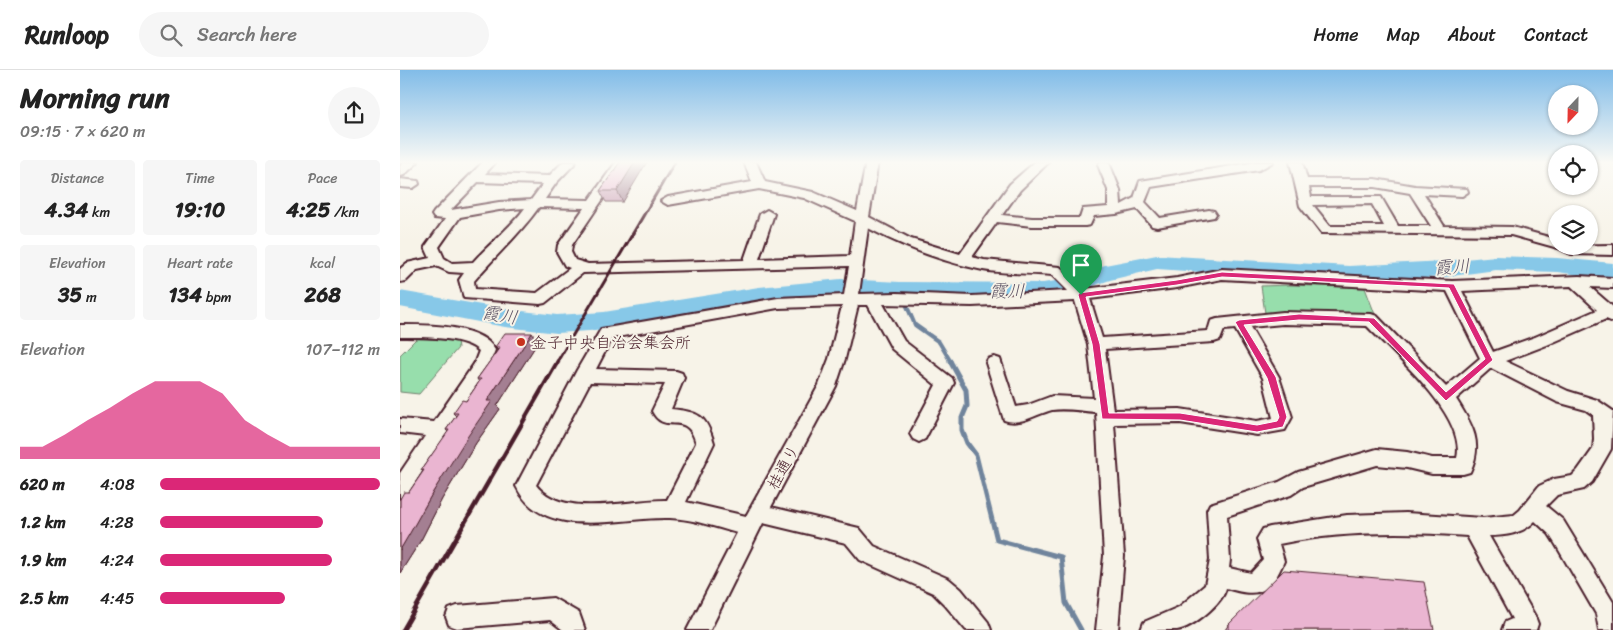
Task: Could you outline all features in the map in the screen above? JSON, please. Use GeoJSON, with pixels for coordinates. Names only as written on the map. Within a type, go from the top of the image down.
{"type":"FeatureCollection","features":[{"type":"Feature","properties":{"kind":"street"},"geometry":{"type":"LineString","coordinates":[[464,188],[439,215],[455,215],[486,208],[534,203],[594,204]]}},
{"type":"Feature","properties":{"kind":"street"},"geometry":{"type":"LineString","coordinates":[[546,188],[519,226],[466,280],[469,294],[540,299],[580,268]]}},
{"type":"Feature","properties":{"kind":"street"},"geometry":{"type":"LineString","coordinates":[[605,188],[565,245],[564,252],[570,263],[580,268],[621,269],[750,263],[856,268],[868,188]]}},
{"type":"Feature","properties":{"kind":"street"},"geometry":{"type":"LineString","coordinates":[[668,201],[740,188]]}},
{"type":"Feature","properties":{"kind":"street"},"geometry":{"type":"LineString","coordinates":[[775,188],[808,194],[906,242],[963,260],[984,265],[1055,270],[1081,295],[1096,344],[1104,411],[1114,556],[1107,630]]}},
{"type":"Feature","properties":{"kind":"street"},"geometry":{"type":"LineString","coordinates":[[963,260],[1014,188]]}},
{"type":"Feature","properties":{"kind":"street"},"geometry":{"type":"LineString","coordinates":[[1113,188],[1115,210]]}},
{"type":"Feature","properties":{"kind":"street"},"geometry":{"type":"LineString","coordinates":[[994,218],[1032,222],[1085,222],[1088,212],[1115,210],[1137,205],[1143,198],[1144,188]]}},
{"type":"Feature","properties":{"kind":"street"},"geometry":{"type":"LineString","coordinates":[[1303,188],[1307,206],[1326,230],[1512,231],[1548,242]]}},
{"type":"Feature","properties":{"kind":"street"},"geometry":{"type":"LineString","coordinates":[[1404,188],[1462,192]]}},
{"type":"Feature","properties":{"kind":"street"},"geometry":{"type":"LineString","coordinates":[[1415,190],[1440,230]]}},
{"type":"Feature","properties":{"kind":"street"},"geometry":{"type":"LineString","coordinates":[[1306,201],[1376,200],[1393,230]]}},
{"type":"Feature","properties":{"kind":"street"},"geometry":{"type":"LineString","coordinates":[[1139,203],[1156,223],[1210,214]]}},
{"type":"Feature","properties":{"kind":"street"},"geometry":{"type":"LineString","coordinates":[[750,263],[767,214]]}},
{"type":"Feature","properties":{"kind":"street"},"geometry":{"type":"LineString","coordinates":[[455,215],[432,248],[440,264],[457,269],[477,267]]}},
{"type":"Feature","properties":{"kind":"street"},"geometry":{"type":"LineString","coordinates":[[1598,249],[1613,250]]}},
{"type":"Feature","properties":{"kind":"street"},"geometry":{"type":"LineString","coordinates":[[401,277],[412,266],[438,262]]}},
{"type":"Feature","properties":{"kind":"street","name":"桂通り"},"geometry":{"type":"LineString","coordinates":[[698,630],[754,520],[828,386],[843,346],[856,268]]}},
{"type":"Feature","properties":{"kind":"street"},"geometry":{"type":"LineString","coordinates":[[980,630],[954,596],[940,586],[867,554],[852,535],[673,509],[622,511],[591,515],[556,510],[540,503],[526,486],[607,333],[778,303],[872,298],[972,301],[1081,295],[1177,283],[1222,274],[1452,286],[1575,282],[1613,283]]}},
{"type":"Feature","properties":{"kind":"street"},"geometry":{"type":"LineString","coordinates":[[1446,398],[1489,360],[1611,314],[1575,282]]}},
{"type":"Feature","properties":{"kind":"street"},"geometry":{"type":"LineString","coordinates":[[1217,575],[1247,584],[1256,584],[1269,571],[1274,561],[1267,539],[1270,536],[1294,531],[1350,524],[1426,523],[1473,527],[1517,522],[1527,517],[1539,497],[1550,489],[1580,481],[1588,472],[1601,453],[1607,416],[1591,405],[1563,397],[1489,360],[1452,286]]}},
{"type":"Feature","properties":{"kind":"street"},"geometry":{"type":"LineString","coordinates":[[872,298],[898,345],[946,384],[919,434]]}},
{"type":"Feature","properties":{"kind":"street"},"geometry":{"type":"LineString","coordinates":[[1096,344],[1214,336],[1216,325],[1239,322],[1299,317],[1371,320],[1446,398],[1469,444],[1468,456],[1463,466],[1432,466],[1407,460],[1377,457],[1298,480],[1284,490],[1217,510],[1220,560],[1215,591],[1187,615],[1152,630]]}},
{"type":"Feature","properties":{"kind":"street"},"geometry":{"type":"LineString","coordinates":[[994,363],[1010,414],[1030,412],[1052,403],[1104,411],[1180,416],[1257,428],[1279,424],[1283,417],[1271,377],[1239,322]]}},
{"type":"Feature","properties":{"kind":"street"},"geometry":{"type":"LineString","coordinates":[[400,331],[473,339],[486,346],[487,355],[482,366],[400,489]]}},
{"type":"Feature","properties":{"kind":"street"},"geometry":{"type":"LineString","coordinates":[[583,376],[676,378],[662,411],[664,414],[689,418],[700,426],[705,443],[673,509]]}},
{"type":"Feature","properties":{"kind":"street"},"geometry":{"type":"LineString","coordinates":[[400,426],[439,430]]}},
{"type":"Feature","properties":{"kind":"street"},"geometry":{"type":"LineString","coordinates":[[1534,508],[1556,527],[1563,538],[1606,611],[1610,630]]}},
{"type":"Feature","properties":{"kind":"street"},"geometry":{"type":"LineString","coordinates":[[1473,527],[1527,624],[1513,630]]}},
{"type":"Feature","properties":{"kind":"street"},"geometry":{"type":"LineString","coordinates":[[457,617],[553,609],[571,621],[574,630]]}},
{"type":"Feature","properties":{"kind":"green space"},"geometry":{"type":"Polygon","coordinates":[[[1290,285],[1365,288],[1376,317],[1321,312],[1265,313],[1261,286],[1290,285]]]}},
{"type":"Feature","properties":{"kind":"green space"},"geometry":{"type":"Polygon","coordinates":[[[417,338],[457,341],[458,348],[419,394],[400,392],[400,355],[417,338]]]}},
{"type":"Feature","properties":{"kind":"building"},"geometry":{"type":"Polygon","coordinates":[[[602,188],[619,188],[617,191],[600,191],[602,188]]]}},
{"type":"Feature","properties":{"kind":"building"},"geometry":{"type":"Polygon","coordinates":[[[505,333],[532,333],[487,401],[492,401],[433,492],[400,550],[400,499],[404,492],[409,492],[424,470],[421,470],[449,430],[446,430],[458,413],[453,413],[462,400],[466,401],[481,379],[477,379],[500,347],[495,347],[505,333]]]}},
{"type":"Feature","properties":{"kind":"building"},"geometry":{"type":"Polygon","coordinates":[[[1284,570],[1424,582],[1434,630],[1229,630],[1229,624],[1284,570]]]}},
{"type":"Feature","properties":{"kind":"waterway","name":"霞川"},"geometry":{"type":"LineString","coordinates":[[400,299],[505,318],[557,324],[604,321],[759,295],[841,287],[900,290],[1043,291],[1065,288],[1105,273],[1157,262],[1349,274],[1444,269],[1496,263],[1557,265],[1613,271]]}},
{"type":"Feature","properties":{"kind":"waterway"},"geometry":{"type":"LineString","coordinates":[[900,290],[915,325],[939,342],[951,362]]}},
{"type":"Feature","properties":{"kind":"waterway"},"geometry":{"type":"LineString","coordinates":[[950,361],[966,390],[967,406],[962,418],[962,430],[967,443],[976,455],[997,540],[1061,557],[1066,603],[1081,630]]}},
{"type":"Feature","properties":{"kind":"railway"},"geometry":{"type":"LineString","coordinates":[[557,362],[660,188]]}},
{"type":"Feature","properties":{"kind":"railway"},"geometry":{"type":"LineString","coordinates":[[403,630],[558,361]]}},
{"type":"Feature","properties":{"kind":"place","name":"金子中央自治会集会所"},"geometry":{"type":"Point","coordinates":[521,342]}},
{"type":"Feature","properties":{"kind":"route"},"geometry":{"type":"LineString","coordinates":[[1222,274],[1452,286],[1489,360],[1446,398],[1371,320],[1299,317],[1239,322],[1271,377],[1283,417],[1279,424],[1257,428],[1180,416],[1105,417],[1096,344],[1081,295],[1177,283],[1222,274]]}}]}
